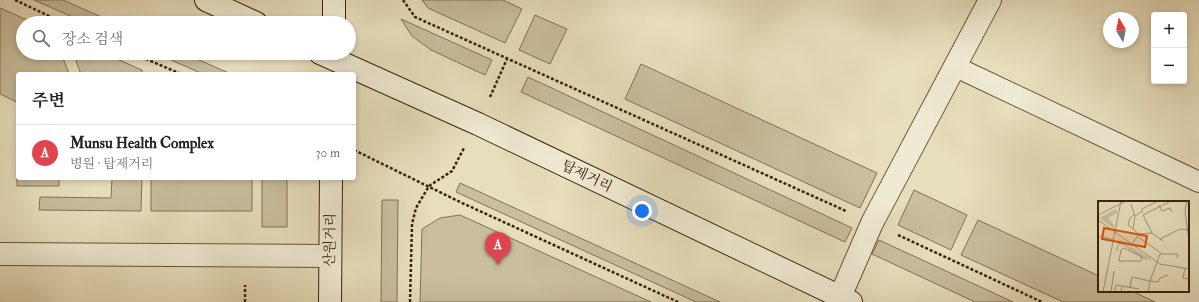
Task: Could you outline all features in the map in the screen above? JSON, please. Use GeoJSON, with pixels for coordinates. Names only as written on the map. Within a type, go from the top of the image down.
{"type":"FeatureCollection","features":[{"type":"Feature","properties":{"kind":"main road"},"geometry":{"type":"LineString","coordinates":[[206,0],[241,16]]}},
{"type":"Feature","properties":{"kind":"main road"},"geometry":{"type":"LineString","coordinates":[[334,0],[334,16]]}},
{"type":"Feature","properties":{"kind":"main road"},"geometry":{"type":"LineString","coordinates":[[845,299],[872,223],[956,67],[990,0]]}},
{"type":"Feature","properties":{"kind":"main road","name":"탑제거리"},"geometry":{"type":"LineString","coordinates":[[330,60],[478,124],[845,299]]}},
{"type":"Feature","properties":{"kind":"main road","name":"산원거리"},"geometry":{"type":"LineString","coordinates":[[330,302],[331,180]]}},
{"type":"Feature","properties":{"kind":"main road"},"geometry":{"type":"LineString","coordinates":[[0,254],[330,256]]}},
{"type":"Feature","properties":{"kind":"lane"},"geometry":{"type":"LineString","coordinates":[[956,67],[1199,182]]}},
{"type":"Feature","properties":{"kind":"path"},"geometry":{"type":"LineString","coordinates":[[14,0],[49,16]]}},
{"type":"Feature","properties":{"kind":"path"},"geometry":{"type":"LineString","coordinates":[[403,0],[415,17],[872,223],[1042,302]]}},
{"type":"Feature","properties":{"kind":"path"},"geometry":{"type":"LineString","coordinates":[[410,302],[412,224],[416,208],[429,186],[452,171],[478,124],[507,59]]}},
{"type":"Feature","properties":{"kind":"path"},"geometry":{"type":"LineString","coordinates":[[149,60],[177,72]]}},
{"type":"Feature","properties":{"kind":"path"},"geometry":{"type":"LineString","coordinates":[[356,151],[460,202],[678,302]]}},
{"type":"Feature","properties":{"kind":"shaded area"},"geometry":{"type":"Polygon","coordinates":[[[34,0],[63,0],[99,16],[70,16],[34,0]]]}},
{"type":"Feature","properties":{"kind":"shaded area"},"geometry":{"type":"Polygon","coordinates":[[[422,0],[503,0],[522,9],[505,43],[428,8],[422,0]]]}},
{"type":"Feature","properties":{"kind":"shaded area"},"geometry":{"type":"Polygon","coordinates":[[[0,8],[18,16],[16,16],[16,60],[64,60],[68,72],[16,72],[16,102],[0,94],[0,8]]]}},
{"type":"Feature","properties":{"kind":"shaded area"},"geometry":{"type":"Polygon","coordinates":[[[535,15],[567,29],[550,64],[519,50],[535,15]]]}},
{"type":"Feature","properties":{"kind":"shaded area"},"geometry":{"type":"Polygon","coordinates":[[[401,19],[492,60],[485,75],[431,50],[412,36],[401,19]]]}},
{"type":"Feature","properties":{"kind":"shaded area"},"geometry":{"type":"Polygon","coordinates":[[[76,60],[119,60],[142,70],[142,72],[80,72],[76,60]]]}},
{"type":"Feature","properties":{"kind":"shaded area"},"geometry":{"type":"Polygon","coordinates":[[[171,60],[199,60],[226,72],[198,72],[171,60]]]}},
{"type":"Feature","properties":{"kind":"shaded area"},"geometry":{"type":"Polygon","coordinates":[[[641,64],[877,173],[860,208],[625,99],[641,64]]]}},
{"type":"Feature","properties":{"kind":"shaded area"},"geometry":{"type":"Polygon","coordinates":[[[528,77],[852,228],[845,242],[521,92],[528,77]]]}},
{"type":"Feature","properties":{"kind":"shaded area"},"geometry":{"type":"Polygon","coordinates":[[[17,180],[59,180],[59,186],[17,186],[17,180]]]}},
{"type":"Feature","properties":{"kind":"shaded area"},"geometry":{"type":"Polygon","coordinates":[[[112,180],[142,180],[141,211],[39,210],[40,197],[111,198],[112,180]]]}},
{"type":"Feature","properties":{"kind":"shaded area"},"geometry":{"type":"Polygon","coordinates":[[[151,180],[252,180],[252,211],[151,211],[151,180]]]}},
{"type":"Feature","properties":{"kind":"shaded area"},"geometry":{"type":"Polygon","coordinates":[[[262,180],[287,180],[287,227],[262,227],[262,180]]]}},
{"type":"Feature","properties":{"kind":"shaded area"},"geometry":{"type":"Polygon","coordinates":[[[460,183],[720,302],[696,302],[456,192],[460,183]]]}},
{"type":"Feature","properties":{"kind":"shaded area"},"geometry":{"type":"Polygon","coordinates":[[[914,190],[967,215],[951,250],[898,225],[914,190]]]}},
{"type":"Feature","properties":{"kind":"shaded area"},"geometry":{"type":"Polygon","coordinates":[[[382,200],[398,200],[397,302],[381,302],[382,200]]]}},
{"type":"Feature","properties":{"kind":"shaded area"},"geometry":{"type":"Polygon","coordinates":[[[460,215],[651,302],[420,302],[422,229],[440,218],[460,215]]]}},
{"type":"Feature","properties":{"kind":"shaded area"},"geometry":{"type":"Polygon","coordinates":[[[978,220],[1098,276],[1098,292],[1134,292],[1155,302],[1063,302],[961,255],[978,220]]]}},
{"type":"Feature","properties":{"kind":"shaded area"},"geometry":{"type":"Polygon","coordinates":[[[879,240],[1013,302],[975,302],[872,254],[879,240]]]}},
{"type":"Feature","properties":{"kind":"place","name":"Munsu Health Complex"},"geometry":{"type":"Point","coordinates":[498,265]}}]}
